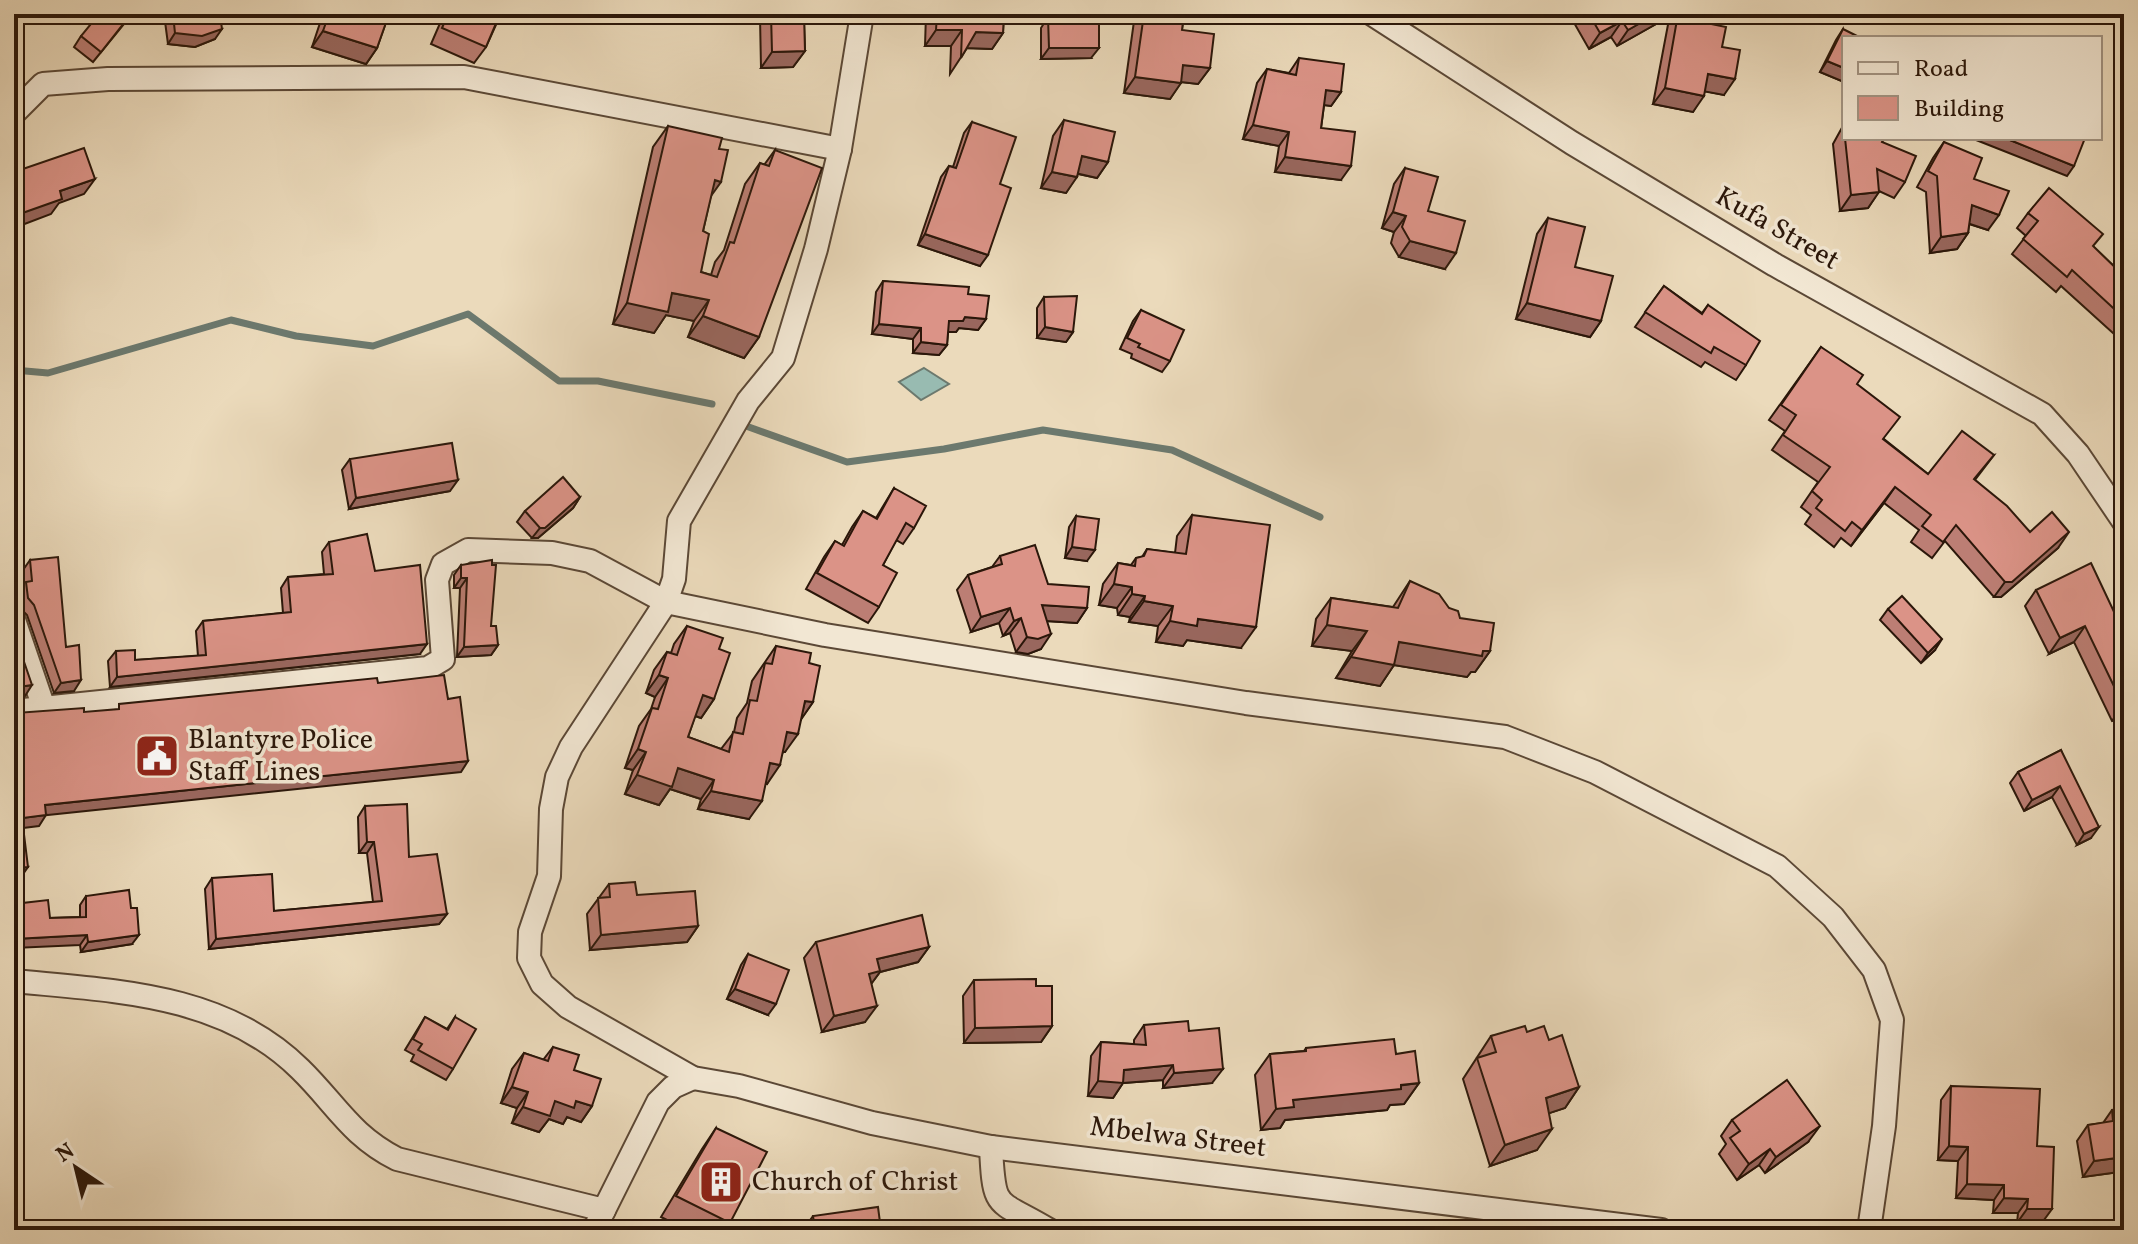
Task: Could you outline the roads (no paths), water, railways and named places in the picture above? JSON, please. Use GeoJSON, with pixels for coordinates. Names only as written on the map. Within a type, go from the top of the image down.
{"type":"FeatureCollection","features":[{"type":"Feature","properties":{"kind":"street","name":"Mbelwa Street"},"geometry":{"type":"LineString","coordinates":[[862,14],[840,149],[816,249],[783,358],[748,401],[679,521],[674,579],[666,602],[571,747],[557,777],[551,809],[549,876],[530,932],[529,958],[542,984],[568,1007],[693,1078],[739,1086],[872,1123],[991,1147],[1334,1186],[1661,1230]]}},
{"type":"Feature","properties":{"kind":"street","name":"Kufa Street"},"geometry":{"type":"LineString","coordinates":[[1372,14],[1572,143],[1775,265],[2042,414],[2078,454],[2124,522]]}},
{"type":"Feature","properties":{"kind":"street"},"geometry":{"type":"LineString","coordinates":[[14,113],[43,84],[108,79],[464,77],[840,149]]}},
{"type":"Feature","properties":{"kind":"street"},"geometry":{"type":"LineString","coordinates":[[14,711],[428,668],[443,659],[437,580],[443,564],[468,550],[552,553],[590,561],[666,602],[952,657],[1246,703],[1505,737],[1595,772],[1777,866],[1833,917],[1874,970],[1892,1020],[1884,1126],[1869,1230]]}},
{"type":"Feature","properties":{"kind":"street"},"geometry":{"type":"LineString","coordinates":[[14,620],[18,644],[44,708]]}},
{"type":"Feature","properties":{"kind":"street"},"geometry":{"type":"LineString","coordinates":[[14,981],[129,993],[195,1006],[248,1030],[299,1067],[370,1145],[383,1152],[397,1159],[599,1220],[658,1102],[673,1087],[693,1078]]}},
{"type":"Feature","properties":{"kind":"street"},"geometry":{"type":"LineString","coordinates":[[991,1147],[993,1192],[1001,1203],[1049,1230]]}},
{"type":"Feature","properties":{"kind":"water"},"geometry":{"type":"Polygon","coordinates":[[[924,368],[949,384],[921,400],[899,382],[924,368]]]}},
{"type":"Feature","properties":{"kind":"waterway"},"geometry":{"type":"LineString","coordinates":[[14,370],[48,373],[231,320],[296,336],[373,346],[468,314],[559,381],[598,381],[712,404]]}},
{"type":"Feature","properties":{"kind":"waterway"},"geometry":{"type":"LineString","coordinates":[[746,426],[847,462],[944,449],[1043,430],[1172,450],[1320,517]]}},
{"type":"Feature","properties":{"kind":"place","name":"Blantyre Police Staff Lines"},"geometry":{"type":"Point","coordinates":[157,756]}},
{"type":"Feature","properties":{"kind":"place","name":"Church of Christ"},"geometry":{"type":"Point","coordinates":[721,1182]}}]}
